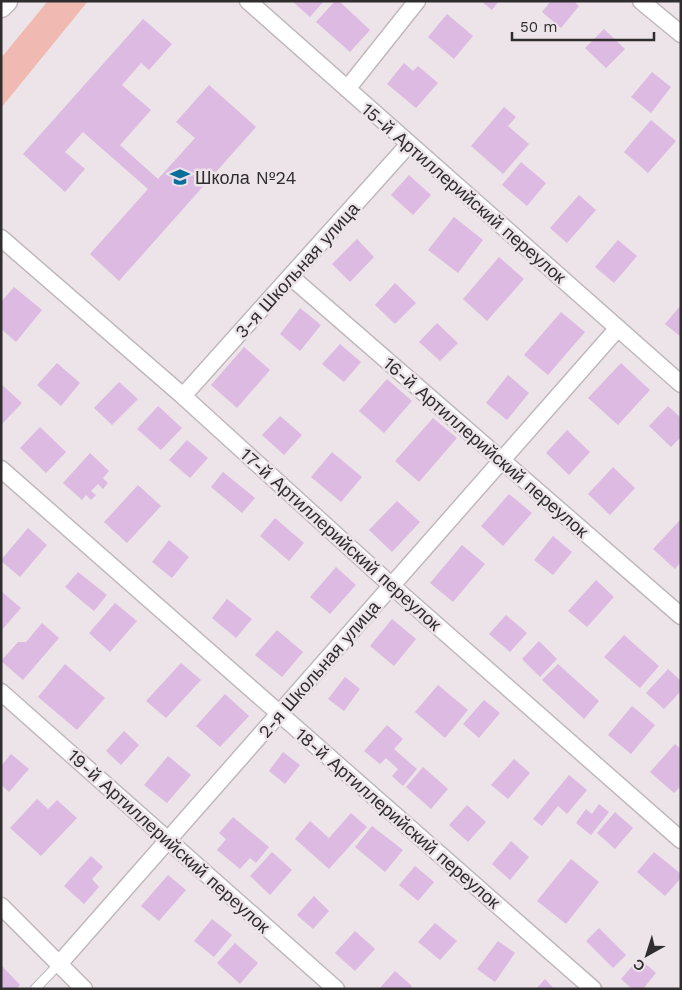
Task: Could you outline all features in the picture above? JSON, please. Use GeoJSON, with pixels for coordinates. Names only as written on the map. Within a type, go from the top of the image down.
{"type":"FeatureCollection","features":[{"type":"Feature","properties":{"kind":"main road"},"geometry":{"type":"LineString","coordinates":[[1,6],[6,1]]}},
{"type":"Feature","properties":{"kind":"street","name":"15-й Артиллерийский переулок"},"geometry":{"type":"LineString","coordinates":[[248,1],[681,384]]}},
{"type":"Feature","properties":{"kind":"street"},"geometry":{"type":"LineString","coordinates":[[347,89],[417,1]]}},
{"type":"Feature","properties":{"kind":"street"},"geometry":{"type":"LineString","coordinates":[[641,1],[681,34]]}},
{"type":"Feature","properties":{"kind":"street","name":"3-я Школьная улица"},"geometry":{"type":"LineString","coordinates":[[183,396],[409,144]]}},
{"type":"Feature","properties":{"kind":"street","name":"17-й Артиллерийский переулок"},"geometry":{"type":"LineString","coordinates":[[1,238],[183,396],[392,586],[681,840]]}},
{"type":"Feature","properties":{"kind":"street","name":"16-й Артиллерийский переулок"},"geometry":{"type":"LineString","coordinates":[[291,277],[681,616]]}},
{"type":"Feature","properties":{"kind":"street","name":"2-я Школьная улица"},"geometry":{"type":"LineString","coordinates":[[59,964],[618,328]]}},
{"type":"Feature","properties":{"kind":"street","name":"18-й Артиллерийский переулок"},"geometry":{"type":"LineString","coordinates":[[1,469],[593,989]]}},
{"type":"Feature","properties":{"kind":"street","name":"19-й Артиллерийский переулок"},"geometry":{"type":"LineString","coordinates":[[1,692],[336,989]]}},
{"type":"Feature","properties":{"kind":"street"},"geometry":{"type":"LineString","coordinates":[[1,906],[84,989]]}},
{"type":"Feature","properties":{"kind":"lane"},"geometry":{"type":"LineString","coordinates":[[35,989],[59,964]]}},
{"type":"Feature","properties":{"kind":"shaded area"},"geometry":{"type":"Polygon","coordinates":[[[48,1],[88,1],[1,108],[1,58],[48,1]]]}},
{"type":"Feature","properties":{"kind":"building"},"geometry":{"type":"Polygon","coordinates":[[[292,1],[324,1],[310,17],[292,1]]]}},
{"type":"Feature","properties":{"kind":"building"},"geometry":{"type":"Polygon","coordinates":[[[335,1],[339,1],[370,30],[350,52],[316,22],[335,1]]]}},
{"type":"Feature","properties":{"kind":"building"},"geometry":{"type":"Polygon","coordinates":[[[481,1],[499,1],[492,10],[481,1]]]}},
{"type":"Feature","properties":{"kind":"building"},"geometry":{"type":"Polygon","coordinates":[[[551,1],[574,1],[579,6],[561,28],[542,12],[551,1]]]}},
{"type":"Feature","properties":{"kind":"building"},"geometry":{"type":"Polygon","coordinates":[[[447,14],[473,36],[454,59],[428,37],[447,14]]]}},
{"type":"Feature","properties":{"kind":"building"},"geometry":{"type":"Polygon","coordinates":[[[143,19],[172,44],[149,70],[141,63],[122,85],[151,110],[120,145],[158,179],[195,138],[176,122],[209,85],[256,127],[119,281],[90,254],[148,189],[83,132],[65,152],[85,169],[65,192],[23,154],[143,19]]]}},
{"type":"Feature","properties":{"kind":"building"},"geometry":{"type":"Polygon","coordinates":[[[604,29],[625,49],[606,68],[585,48],[604,29]]]}},
{"type":"Feature","properties":{"kind":"building"},"geometry":{"type":"Polygon","coordinates":[[[404,63],[413,71],[418,66],[438,83],[416,108],[387,84],[404,63]]]}},
{"type":"Feature","properties":{"kind":"building"},"geometry":{"type":"Polygon","coordinates":[[[652,72],[671,87],[651,113],[631,97],[652,72]]]}},
{"type":"Feature","properties":{"kind":"building"},"geometry":{"type":"Polygon","coordinates":[[[504,107],[516,117],[508,126],[529,144],[503,174],[471,146],[504,107]]]}},
{"type":"Feature","properties":{"kind":"building"},"geometry":{"type":"Polygon","coordinates":[[[651,120],[676,141],[648,173],[624,152],[651,120]]]}},
{"type":"Feature","properties":{"kind":"building"},"geometry":{"type":"Polygon","coordinates":[[[521,162],[546,183],[527,206],[502,185],[521,162]]]}},
{"type":"Feature","properties":{"kind":"building"},"geometry":{"type":"Polygon","coordinates":[[[409,175],[431,195],[413,215],[391,195],[409,175]]]}},
{"type":"Feature","properties":{"kind":"building"},"geometry":{"type":"Polygon","coordinates":[[[579,195],[596,210],[567,243],[550,228],[579,195]]]}},
{"type":"Feature","properties":{"kind":"building"},"geometry":{"type":"Polygon","coordinates":[[[454,217],[483,240],[458,273],[428,250],[454,217]]]}},
{"type":"Feature","properties":{"kind":"building"},"geometry":{"type":"Polygon","coordinates":[[[357,239],[374,257],[350,282],[332,264],[357,239]]]}},
{"type":"Feature","properties":{"kind":"building"},"geometry":{"type":"Polygon","coordinates":[[[618,240],[637,256],[614,283],[595,267],[618,240]]]}},
{"type":"Feature","properties":{"kind":"building"},"geometry":{"type":"Polygon","coordinates":[[[499,257],[524,279],[487,321],[463,299],[499,257]]]}},
{"type":"Feature","properties":{"kind":"building"},"geometry":{"type":"Polygon","coordinates":[[[395,283],[416,303],[395,324],[375,305],[395,283]]]}},
{"type":"Feature","properties":{"kind":"building"},"geometry":{"type":"Polygon","coordinates":[[[14,287],[42,310],[16,342],[1,329],[1,302],[14,287]]]}},
{"type":"Feature","properties":{"kind":"building"},"geometry":{"type":"Polygon","coordinates":[[[681,305],[681,337],[665,324],[681,305]]]}},
{"type":"Feature","properties":{"kind":"building"},"geometry":{"type":"Polygon","coordinates":[[[300,308],[321,325],[300,351],[280,334],[300,308]]]}},
{"type":"Feature","properties":{"kind":"building"},"geometry":{"type":"Polygon","coordinates":[[[561,312],[585,332],[548,375],[524,355],[561,312]]]}},
{"type":"Feature","properties":{"kind":"building"},"geometry":{"type":"Polygon","coordinates":[[[437,323],[458,343],[440,361],[419,342],[437,323]]]}},
{"type":"Feature","properties":{"kind":"building"},"geometry":{"type":"Polygon","coordinates":[[[340,344],[361,362],[344,382],[322,364],[340,344]]]}},
{"type":"Feature","properties":{"kind":"building"},"geometry":{"type":"Polygon","coordinates":[[[244,347],[270,370],[237,408],[211,385],[244,347]]]}},
{"type":"Feature","properties":{"kind":"building"},"geometry":{"type":"Polygon","coordinates":[[[57,363],[80,383],[61,406],[37,385],[57,363]]]}},
{"type":"Feature","properties":{"kind":"building"},"geometry":{"type":"Polygon","coordinates":[[[621,363],[650,390],[618,425],[588,398],[621,363]]]}},
{"type":"Feature","properties":{"kind":"building"},"geometry":{"type":"Polygon","coordinates":[[[508,375],[529,393],[507,420],[486,403],[508,375]]]}},
{"type":"Feature","properties":{"kind":"building"},"geometry":{"type":"Polygon","coordinates":[[[387,379],[412,401],[384,433],[359,411],[387,379]]]}},
{"type":"Feature","properties":{"kind":"building"},"geometry":{"type":"Polygon","coordinates":[[[119,382],[138,399],[112,425],[94,408],[119,382]]]}},
{"type":"Feature","properties":{"kind":"building"},"geometry":{"type":"Polygon","coordinates":[[[1,384],[22,403],[1,425],[1,384]]]}},
{"type":"Feature","properties":{"kind":"building"},"geometry":{"type":"Polygon","coordinates":[[[158,406],[182,428],[161,450],[137,429],[158,406]]]}},
{"type":"Feature","properties":{"kind":"building"},"geometry":{"type":"Polygon","coordinates":[[[668,406],[681,418],[681,437],[671,447],[649,426],[668,406]]]}},
{"type":"Feature","properties":{"kind":"building"},"geometry":{"type":"Polygon","coordinates":[[[280,416],[302,435],[284,455],[262,435],[280,416]]]}},
{"type":"Feature","properties":{"kind":"building"},"geometry":{"type":"Polygon","coordinates":[[[433,418],[457,438],[419,482],[395,461],[433,418]]]}},
{"type":"Feature","properties":{"kind":"building"},"geometry":{"type":"Polygon","coordinates":[[[40,427],[66,452],[46,473],[20,448],[40,427]]]}},
{"type":"Feature","properties":{"kind":"building"},"geometry":{"type":"Polygon","coordinates":[[[567,430],[590,452],[569,475],[546,453],[567,430]]]}},
{"type":"Feature","properties":{"kind":"building"},"geometry":{"type":"Polygon","coordinates":[[[187,440],[208,458],[190,478],[169,460],[187,440]]]}},
{"type":"Feature","properties":{"kind":"building"},"geometry":{"type":"Polygon","coordinates":[[[332,452],[362,477],[341,502],[311,477],[332,452]]]}},
{"type":"Feature","properties":{"kind":"building"},"geometry":{"type":"Polygon","coordinates":[[[90,453],[109,471],[103,478],[108,483],[103,489],[98,484],[91,491],[96,495],[91,500],[86,495],[82,500],[63,483],[90,453]]]}},
{"type":"Feature","properties":{"kind":"building"},"geometry":{"type":"Polygon","coordinates":[[[613,467],[635,488],[610,515],[588,494],[613,467]]]}},
{"type":"Feature","properties":{"kind":"building"},"geometry":{"type":"Polygon","coordinates":[[[223,472],[255,498],[242,513],[211,487],[223,472]]]}},
{"type":"Feature","properties":{"kind":"building"},"geometry":{"type":"Polygon","coordinates":[[[138,485],[161,506],[127,543],[104,522],[138,485]]]}},
{"type":"Feature","properties":{"kind":"building"},"geometry":{"type":"Polygon","coordinates":[[[509,494],[532,513],[503,546],[481,526],[509,494]]]}},
{"type":"Feature","properties":{"kind":"building"},"geometry":{"type":"Polygon","coordinates":[[[397,501],[420,522],[392,552],[369,530],[397,501]]]}},
{"type":"Feature","properties":{"kind":"building"},"geometry":{"type":"Polygon","coordinates":[[[275,518],[304,543],[289,561],[260,536],[275,518]]]}},
{"type":"Feature","properties":{"kind":"building"},"geometry":{"type":"Polygon","coordinates":[[[681,519],[681,562],[675,569],[653,549],[681,519]]]}},
{"type":"Feature","properties":{"kind":"building"},"geometry":{"type":"Polygon","coordinates":[[[28,528],[47,545],[20,577],[1,560],[28,528]]]}},
{"type":"Feature","properties":{"kind":"building"},"geometry":{"type":"Polygon","coordinates":[[[553,536],[572,552],[553,575],[534,560],[553,536]]]}},
{"type":"Feature","properties":{"kind":"building"},"geometry":{"type":"Polygon","coordinates":[[[169,540],[189,557],[172,578],[152,562],[169,540]]]}},
{"type":"Feature","properties":{"kind":"building"},"geometry":{"type":"Polygon","coordinates":[[[462,545],[485,564],[453,602],[430,583],[462,545]]]}},
{"type":"Feature","properties":{"kind":"building"},"geometry":{"type":"Polygon","coordinates":[[[336,567],[356,585],[330,614],[310,597],[336,567]]]}},
{"type":"Feature","properties":{"kind":"building"},"geometry":{"type":"Polygon","coordinates":[[[78,572],[107,595],[94,611],[65,587],[78,572]]]}},
{"type":"Feature","properties":{"kind":"building"},"geometry":{"type":"Polygon","coordinates":[[[596,580],[614,597],[587,627],[568,611],[596,580]]]}},
{"type":"Feature","properties":{"kind":"building"},"geometry":{"type":"Polygon","coordinates":[[[1,591],[21,608],[1,631],[1,591]]]}},
{"type":"Feature","properties":{"kind":"building"},"geometry":{"type":"Polygon","coordinates":[[[227,599],[252,619],[236,638],[212,618],[227,599]]]}},
{"type":"Feature","properties":{"kind":"building"},"geometry":{"type":"Polygon","coordinates":[[[115,603],[137,621],[110,652],[89,633],[115,603]]]}},
{"type":"Feature","properties":{"kind":"building"},"geometry":{"type":"Polygon","coordinates":[[[506,615],[527,633],[510,652],[489,634],[506,615]]]}},
{"type":"Feature","properties":{"kind":"building"},"geometry":{"type":"Polygon","coordinates":[[[392,619],[416,639],[394,666],[370,646],[392,619]]]}},
{"type":"Feature","properties":{"kind":"building"},"geometry":{"type":"Polygon","coordinates":[[[42,623],[59,638],[23,680],[1,661],[18,642],[26,642],[42,623]]]}},
{"type":"Feature","properties":{"kind":"building"},"geometry":{"type":"Polygon","coordinates":[[[277,630],[303,652],[282,677],[255,655],[277,630]]]}},
{"type":"Feature","properties":{"kind":"building"},"geometry":{"type":"Polygon","coordinates":[[[624,635],[659,666],[640,688],[604,657],[624,635]]]}},
{"type":"Feature","properties":{"kind":"building"},"geometry":{"type":"Polygon","coordinates":[[[539,641],[557,659],[540,677],[522,659],[539,641]]]}},
{"type":"Feature","properties":{"kind":"building"},"geometry":{"type":"Polygon","coordinates":[[[181,663],[201,680],[166,718],[146,701],[181,663]]]}},
{"type":"Feature","properties":{"kind":"building"},"geometry":{"type":"Polygon","coordinates":[[[65,664],[105,698],[77,730],[38,697],[65,664]]]}},
{"type":"Feature","properties":{"kind":"building"},"geometry":{"type":"Polygon","coordinates":[[[558,664],[599,701],[584,719],[542,680],[558,664]]]}},
{"type":"Feature","properties":{"kind":"building"},"geometry":{"type":"Polygon","coordinates":[[[668,669],[681,681],[681,691],[664,709],[646,693],[668,669]]]}},
{"type":"Feature","properties":{"kind":"building"},"geometry":{"type":"Polygon","coordinates":[[[345,677],[360,689],[344,711],[328,699],[345,677]]]}},
{"type":"Feature","properties":{"kind":"building"},"geometry":{"type":"Polygon","coordinates":[[[438,685],[468,710],[445,738],[415,712],[438,685]]]}},
{"type":"Feature","properties":{"kind":"building"},"geometry":{"type":"Polygon","coordinates":[[[225,694],[249,716],[220,747],[196,726],[225,694]]]}},
{"type":"Feature","properties":{"kind":"building"},"geometry":{"type":"Polygon","coordinates":[[[484,700],[500,713],[479,738],[463,724],[484,700]]]}},
{"type":"Feature","properties":{"kind":"building"},"geometry":{"type":"Polygon","coordinates":[[[632,706],[655,725],[631,754],[608,735],[632,706]]]}},
{"type":"Feature","properties":{"kind":"building"},"geometry":{"type":"Polygon","coordinates":[[[387,725],[403,739],[394,749],[417,769],[403,786],[392,776],[398,769],[386,758],[380,764],[364,751],[387,725]]]}},
{"type":"Feature","properties":{"kind":"building"},"geometry":{"type":"Polygon","coordinates":[[[124,731],[139,745],[121,765],[106,751],[124,731]]]}},
{"type":"Feature","properties":{"kind":"building"},"geometry":{"type":"Polygon","coordinates":[[[675,744],[681,749],[681,786],[674,793],[650,772],[675,744]]]}},
{"type":"Feature","properties":{"kind":"building"},"geometry":{"type":"Polygon","coordinates":[[[283,752],[300,765],[285,784],[269,771],[283,752]]]}},
{"type":"Feature","properties":{"kind":"building"},"geometry":{"type":"Polygon","coordinates":[[[11,754],[29,769],[9,792],[1,785],[1,766],[11,754]]]}},
{"type":"Feature","properties":{"kind":"building"},"geometry":{"type":"Polygon","coordinates":[[[168,756],[191,775],[167,803],[144,785],[168,756]]]}},
{"type":"Feature","properties":{"kind":"building"},"geometry":{"type":"Polygon","coordinates":[[[514,759],[530,773],[508,799],[491,785],[514,759]]]}},
{"type":"Feature","properties":{"kind":"building"},"geometry":{"type":"Polygon","coordinates":[[[423,767],[448,789],[431,809],[406,787],[423,767]]]}},
{"type":"Feature","properties":{"kind":"building"},"geometry":{"type":"Polygon","coordinates":[[[569,775],[587,790],[567,814],[558,806],[542,826],[533,819],[569,775]]]}},
{"type":"Feature","properties":{"kind":"building"},"geometry":{"type":"Polygon","coordinates":[[[37,799],[48,809],[57,800],[77,818],[41,856],[10,828],[37,799]]]}},
{"type":"Feature","properties":{"kind":"building"},"geometry":{"type":"Polygon","coordinates":[[[599,804],[609,812],[591,835],[576,823],[586,809],[592,814],[599,804]]]}},
{"type":"Feature","properties":{"kind":"building"},"geometry":{"type":"Polygon","coordinates":[[[467,805],[486,822],[468,842],[449,825],[467,805]]]}},
{"type":"Feature","properties":{"kind":"building"},"geometry":{"type":"Polygon","coordinates":[[[615,812],[633,828],[615,849],[597,833],[615,812]]]}},
{"type":"Feature","properties":{"kind":"building"},"geometry":{"type":"Polygon","coordinates":[[[351,813],[367,827],[329,869],[295,839],[310,821],[329,838],[351,813]]]}},
{"type":"Feature","properties":{"kind":"building"},"geometry":{"type":"Polygon","coordinates":[[[233,817],[269,847],[256,863],[250,858],[240,869],[217,850],[226,839],[219,833],[233,817]]]}},
{"type":"Feature","properties":{"kind":"building"},"geometry":{"type":"Polygon","coordinates":[[[372,826],[403,850],[385,872],[355,847],[372,826]]]}},
{"type":"Feature","properties":{"kind":"building"},"geometry":{"type":"Polygon","coordinates":[[[511,841],[529,857],[510,880],[492,864],[511,841]]]}},
{"type":"Feature","properties":{"kind":"building"},"geometry":{"type":"Polygon","coordinates":[[[272,852],[292,870],[270,895],[250,876],[272,852]]]}},
{"type":"Feature","properties":{"kind":"building"},"geometry":{"type":"Polygon","coordinates":[[[654,852],[681,874],[681,878],[665,896],[637,872],[654,852]]]}},
{"type":"Feature","properties":{"kind":"building"},"geometry":{"type":"Polygon","coordinates":[[[91,856],[103,867],[92,879],[99,887],[84,904],[64,886],[91,856]]]}},
{"type":"Feature","properties":{"kind":"building"},"geometry":{"type":"Polygon","coordinates":[[[571,859],[599,882],[566,924],[537,901],[571,859]]]}},
{"type":"Feature","properties":{"kind":"building"},"geometry":{"type":"Polygon","coordinates":[[[415,866],[434,882],[418,901],[399,885],[415,866]]]}},
{"type":"Feature","properties":{"kind":"building"},"geometry":{"type":"Polygon","coordinates":[[[168,875],[186,890],[159,921],[141,906],[168,875]]]}},
{"type":"Feature","properties":{"kind":"building"},"geometry":{"type":"Polygon","coordinates":[[[314,896],[329,911],[313,929],[297,915],[314,896]]]}},
{"type":"Feature","properties":{"kind":"building"},"geometry":{"type":"Polygon","coordinates":[[[212,919],[232,935],[214,957],[194,941],[212,919]]]}},
{"type":"Feature","properties":{"kind":"building"},"geometry":{"type":"Polygon","coordinates":[[[435,923],[457,941],[440,960],[418,942],[435,923]]]}},
{"type":"Feature","properties":{"kind":"building"},"geometry":{"type":"Polygon","coordinates":[[[599,928],[626,955],[613,968],[586,941],[599,928]]]}},
{"type":"Feature","properties":{"kind":"building"},"geometry":{"type":"Polygon","coordinates":[[[355,931],[375,949],[355,971],[335,953],[355,931]]]}},
{"type":"Feature","properties":{"kind":"building"},"geometry":{"type":"Polygon","coordinates":[[[498,941],[515,953],[495,982],[477,969],[498,941]]]}},
{"type":"Feature","properties":{"kind":"building"},"geometry":{"type":"Polygon","coordinates":[[[235,943],[258,963],[240,984],[217,963],[235,943]]]}},
{"type":"Feature","properties":{"kind":"building"},"geometry":{"type":"Polygon","coordinates":[[[639,958],[656,973],[643,989],[632,989],[621,979],[639,958]]]}},
{"type":"Feature","properties":{"kind":"building"},"geometry":{"type":"Polygon","coordinates":[[[1,965],[20,985],[16,989],[1,989],[1,965]]]}},
{"type":"Feature","properties":{"kind":"building"},"geometry":{"type":"Polygon","coordinates":[[[395,971],[412,986],[410,989],[379,989],[395,971]]]}},
{"type":"Feature","properties":{"kind":"building"},"geometry":{"type":"Polygon","coordinates":[[[545,979],[554,989],[536,989],[545,979]]]}},
{"type":"Feature","properties":{"kind":"place","name":"Школа №24"},"geometry":{"type":"Point","coordinates":[180,177]}}]}
